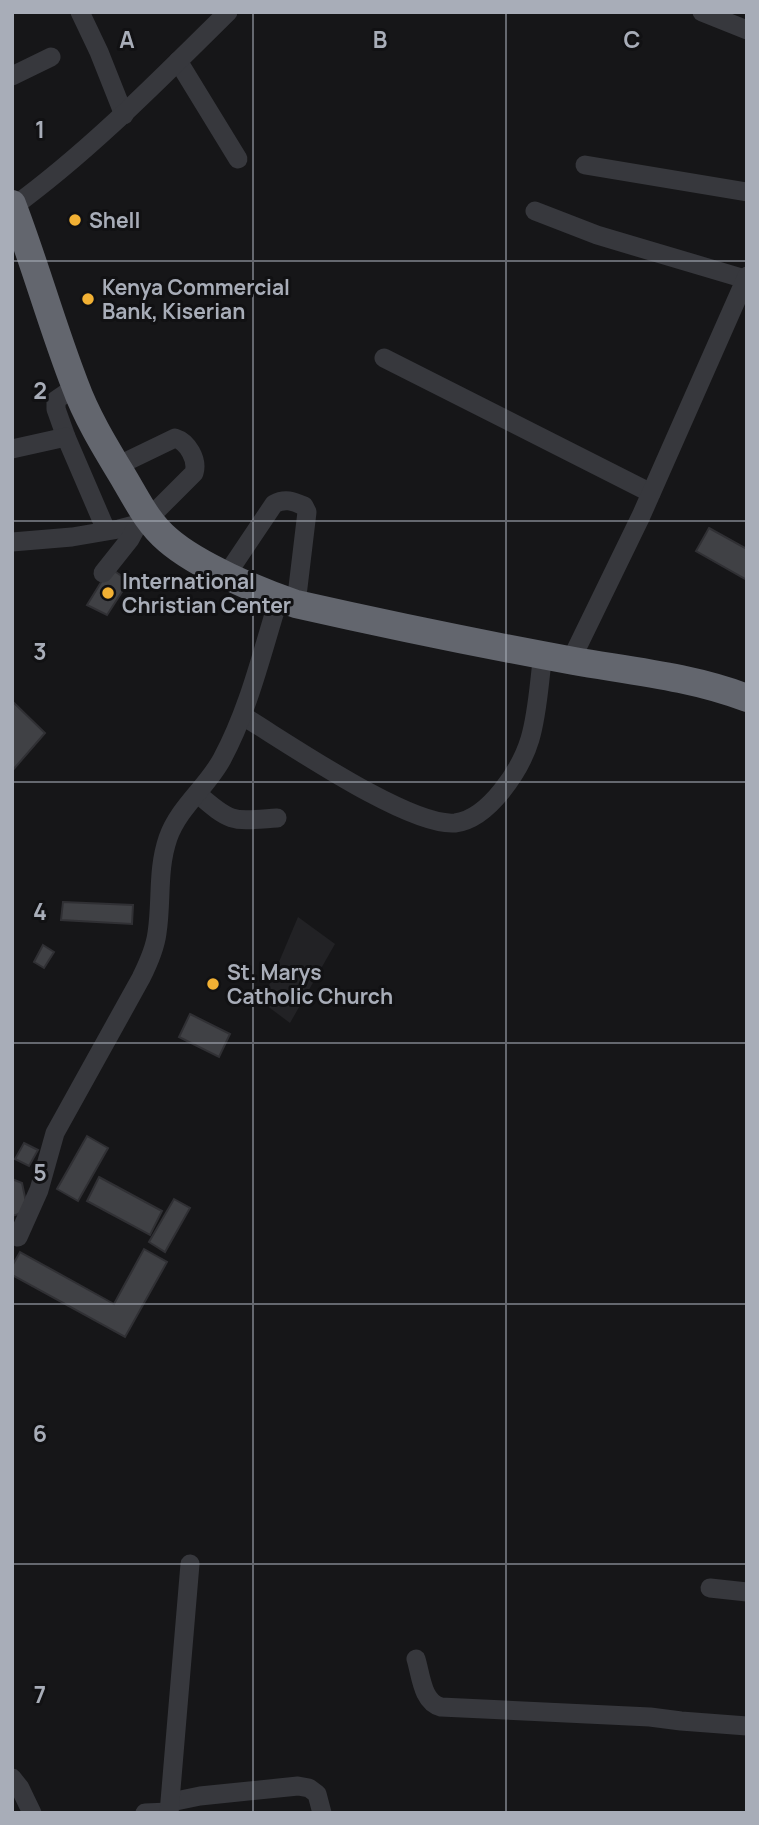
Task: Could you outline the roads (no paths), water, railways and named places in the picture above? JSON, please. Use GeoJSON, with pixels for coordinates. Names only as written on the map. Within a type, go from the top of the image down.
{"type":"FeatureCollection","features":[{"type":"Feature","properties":{"kind":"highway"},"geometry":{"type":"LineString","coordinates":[[13,205],[35,263],[75,387],[143,522],[187,554],[288,601],[411,630],[678,679],[726,690],[747,698]]}},
{"type":"Feature","properties":{"kind":"street"},"geometry":{"type":"LineString","coordinates":[[80,12],[124,115]]}},
{"type":"Feature","properties":{"kind":"street"},"geometry":{"type":"LineString","coordinates":[[13,205],[51,179],[124,115],[228,12]]}},
{"type":"Feature","properties":{"kind":"street"},"geometry":{"type":"LineString","coordinates":[[702,12],[747,30]]}},
{"type":"Feature","properties":{"kind":"street"},"geometry":{"type":"LineString","coordinates":[[12,76],[51,57]]}},
{"type":"Feature","properties":{"kind":"street"},"geometry":{"type":"LineString","coordinates":[[178,61],[238,159]]}},
{"type":"Feature","properties":{"kind":"street"},"geometry":{"type":"LineString","coordinates":[[585,165],[747,192]]}},
{"type":"Feature","properties":{"kind":"street"},"geometry":{"type":"LineString","coordinates":[[535,211],[629,246],[746,277],[651,493],[570,660]]}},
{"type":"Feature","properties":{"kind":"street"},"geometry":{"type":"LineString","coordinates":[[384,358],[651,493]]}},
{"type":"Feature","properties":{"kind":"street"},"geometry":{"type":"LineString","coordinates":[[75,387],[56,400],[56,409],[65,437],[106,530]]}},
{"type":"Feature","properties":{"kind":"street"},"geometry":{"type":"LineString","coordinates":[[12,449],[65,437]]}},
{"type":"Feature","properties":{"kind":"street"},"geometry":{"type":"LineString","coordinates":[[103,573],[143,522],[194,473],[195,460],[184,442],[172,438],[117,466]]}},
{"type":"Feature","properties":{"kind":"street"},"geometry":{"type":"LineString","coordinates":[[18,1237],[39,1190],[55,1133],[153,952],[157,932],[160,874],[169,837],[180,813],[198,794],[221,761],[243,716],[288,601],[299,564],[307,512],[304,506],[288,500],[274,504],[227,574]]}},
{"type":"Feature","properties":{"kind":"street"},"geometry":{"type":"LineString","coordinates":[[12,542],[72,537],[143,522]]}},
{"type":"Feature","properties":{"kind":"street"},"geometry":{"type":"LineString","coordinates":[[243,716],[371,793],[423,818],[456,823],[468,819],[493,803],[515,771],[530,740],[543,654]]}},
{"type":"Feature","properties":{"kind":"street"},"geometry":{"type":"LineString","coordinates":[[198,794],[225,817],[236,820],[277,818]]}},
{"type":"Feature","properties":{"kind":"street"},"geometry":{"type":"LineString","coordinates":[[169,1809],[190,1563]]}},
{"type":"Feature","properties":{"kind":"street"},"geometry":{"type":"LineString","coordinates":[[710,1588],[747,1592]]}},
{"type":"Feature","properties":{"kind":"street"},"geometry":{"type":"LineString","coordinates":[[416,1659],[426,1697],[430,1703],[441,1707],[650,1717],[747,1726]]}},
{"type":"Feature","properties":{"kind":"street"},"geometry":{"type":"LineString","coordinates":[[12,1778],[32,1813]]}},
{"type":"Feature","properties":{"kind":"street"},"geometry":{"type":"LineString","coordinates":[[145,1813],[169,1809],[200,1796],[298,1786],[309,1788],[317,1794],[321,1813]]}},
{"type":"Feature","properties":{"kind":"place","name":"Shell"},"geometry":{"type":"Point","coordinates":[75,220]}},
{"type":"Feature","properties":{"kind":"place","name":"Kenya Commercial Bank, Kiserian"},"geometry":{"type":"Point","coordinates":[88,299]}},
{"type":"Feature","properties":{"kind":"place","name":"International Christian Center"},"geometry":{"type":"Point","coordinates":[108,593]}},
{"type":"Feature","properties":{"kind":"place","name":"St. Marys Catholic Church"},"geometry":{"type":"Point","coordinates":[213,984]}}]}
